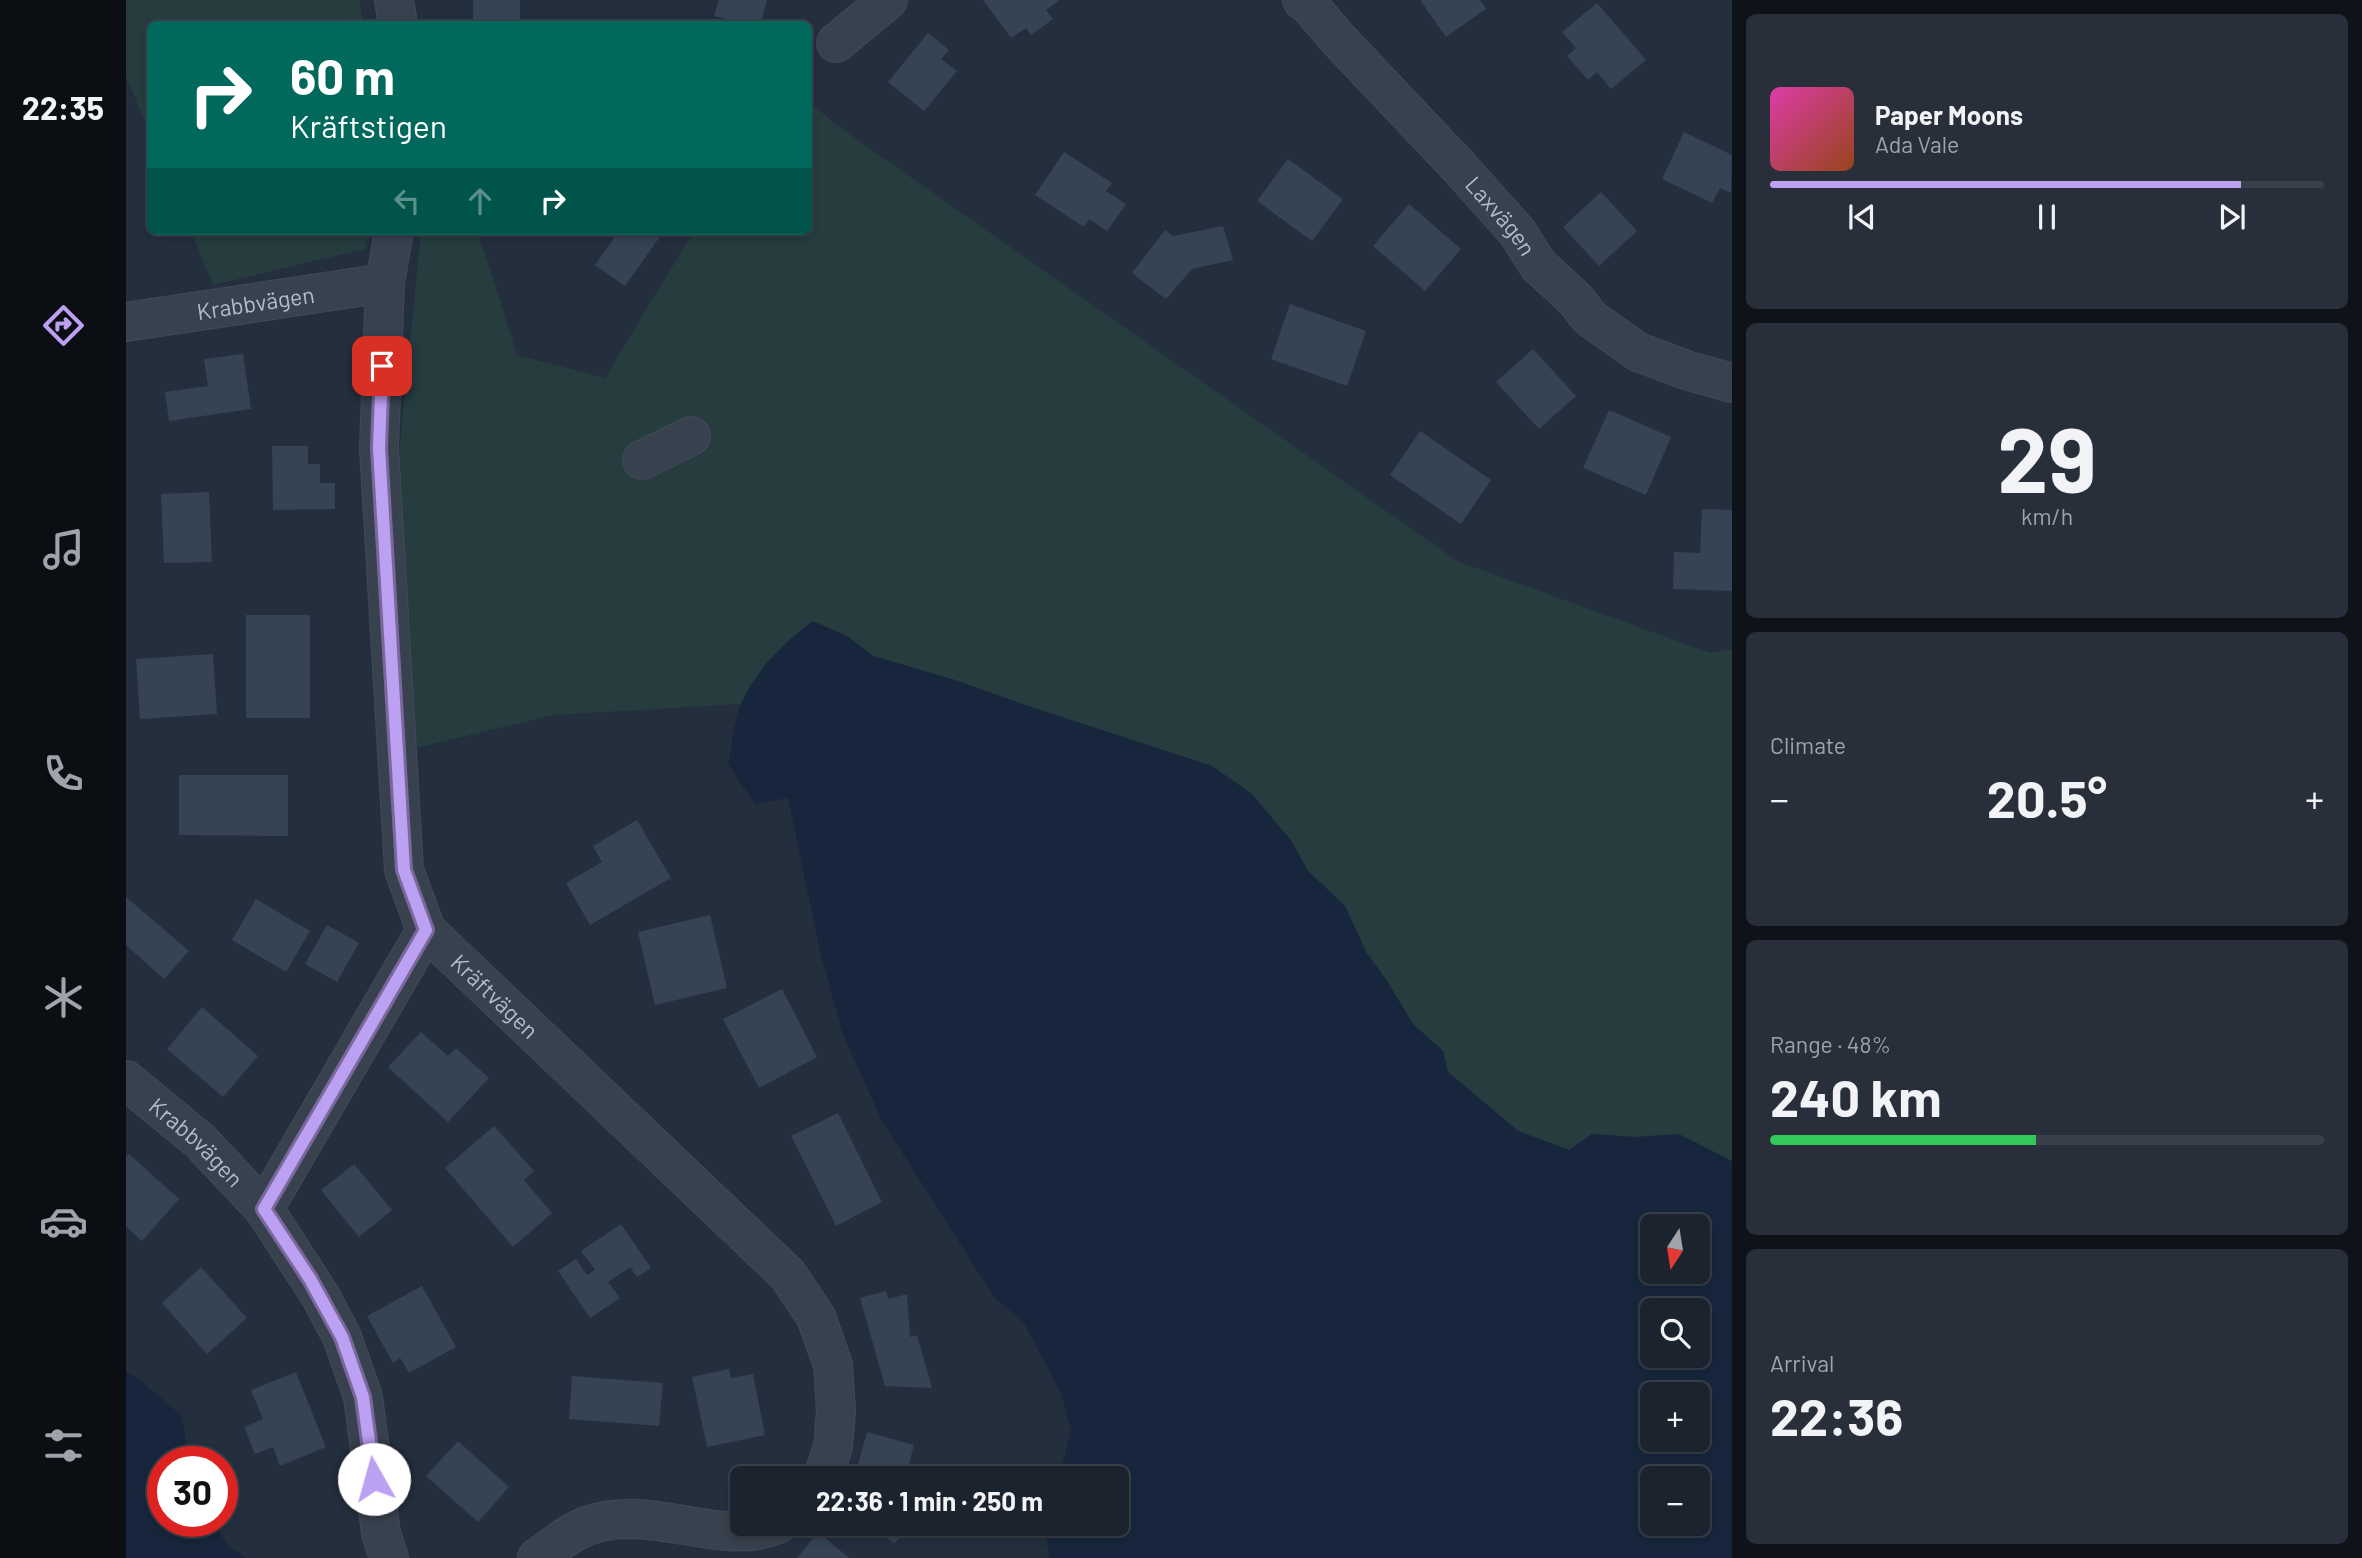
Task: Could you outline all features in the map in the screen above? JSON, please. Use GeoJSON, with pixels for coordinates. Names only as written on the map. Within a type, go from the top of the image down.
{"type":"FeatureCollection","features":[{"type":"Feature","properties":{"kind":"street"},"geometry":{"type":"LineString","coordinates":[[394,0],[398,21]]}},
{"type":"Feature","properties":{"kind":"street"},"geometry":{"type":"LineString","coordinates":[[836,43],[888,0]]}},
{"type":"Feature","properties":{"kind":"street","name":"Laxvägen"},"geometry":{"type":"LineString","coordinates":[[1302,0],[1460,168],[1518,233],[1538,265],[1575,299],[1590,318],[1638,352],[1732,383]]}},
{"type":"Feature","properties":{"kind":"street","name":"Kräftvägen"},"geometry":{"type":"LineString","coordinates":[[393,235],[385,283],[379,448],[404,870],[426,930],[788,1275],[817,1317],[833,1365],[836,1412],[833,1447],[826,1466]]}},
{"type":"Feature","properties":{"kind":"street","name":"Krabbvägen"},"geometry":{"type":"LineString","coordinates":[[126,322],[385,283]]}},
{"type":"Feature","properties":{"kind":"street"},"geometry":{"type":"LineString","coordinates":[[642,460],[691,436]]}},
{"type":"Feature","properties":{"kind":"street"},"geometry":{"type":"LineString","coordinates":[[389,1558],[381,1533],[363,1397],[342,1337],[264,1209],[426,930]]}},
{"type":"Feature","properties":{"kind":"street","name":"Krabbvägen"},"geometry":{"type":"LineString","coordinates":[[126,1080],[200,1141],[264,1209]]}},
{"type":"Feature","properties":{"kind":"street"},"geometry":{"type":"LineString","coordinates":[[537,1558],[585,1526],[612,1519],[648,1518],[730,1530]]}},
{"type":"Feature","properties":{"kind":"green space"},"geometry":{"type":"Polygon","coordinates":[[[126,0],[359,0],[363,21],[147,21],[147,127],[126,76],[126,0]]]}},
{"type":"Feature","properties":{"kind":"green space"},"geometry":{"type":"Polygon","coordinates":[[[817,108],[835,124],[1457,561],[1710,653],[1732,649],[1732,1161],[1634,1137],[1592,1134],[1569,1150],[1518,1131],[1448,1072],[1443,1051],[1413,1024],[1366,952],[1345,906],[1308,871],[1290,839],[1212,766],[955,680],[873,656],[847,636],[768,660],[741,704],[553,715],[412,749],[397,477],[421,235],[478,235],[517,355],[605,378],[692,235],[812,235],[812,109],[817,108]]]}},
{"type":"Feature","properties":{"kind":"green space"},"geometry":{"type":"Polygon","coordinates":[[[193,235],[367,235],[365,249],[213,285],[193,235]]]}},
{"type":"Feature","properties":{"kind":"water"},"geometry":{"type":"Polygon","coordinates":[[[813,621],[847,636],[873,656],[955,680],[1212,766],[1252,794],[1290,839],[1308,871],[1345,906],[1366,952],[1413,1024],[1443,1051],[1448,1072],[1518,1131],[1569,1150],[1592,1134],[1634,1137],[1679,1134],[1732,1161],[1732,1558],[1049,1558],[1046,1536],[1129,1536],[1129,1466],[1062,1466],[1071,1430],[1061,1393],[1024,1323],[994,1297],[882,1121],[842,1032],[820,951],[788,798],[755,804],[728,764],[741,704],[754,680],[781,648],[813,621]]]}},
{"type":"Feature","properties":{"kind":"water"},"geometry":{"type":"Polygon","coordinates":[[[126,1372],[140,1380],[181,1415],[187,1446],[147,1446],[147,1537],[223,1537],[229,1546],[246,1558],[126,1558],[126,1372]]]}},
{"type":"Feature","properties":{"kind":"building"},"geometry":{"type":"Polygon","coordinates":[[[473,0],[520,0],[520,21],[473,21],[473,0]]]}},
{"type":"Feature","properties":{"kind":"building"},"geometry":{"type":"Polygon","coordinates":[[[719,0],[767,0],[761,21],[733,21],[714,16],[719,0]]]}},
{"type":"Feature","properties":{"kind":"building"},"geometry":{"type":"Polygon","coordinates":[[[983,0],[1060,0],[1046,10],[1053,19],[1031,35],[1026,28],[1011,38],[983,0]]]}},
{"type":"Feature","properties":{"kind":"building"},"geometry":{"type":"Polygon","coordinates":[[[1420,0],[1480,0],[1486,9],[1446,37],[1420,0]]]}},
{"type":"Feature","properties":{"kind":"building"},"geometry":{"type":"Polygon","coordinates":[[[1597,3],[1646,60],[1611,89],[1597,72],[1588,80],[1567,56],[1576,48],[1562,32],[1597,3]]]}},
{"type":"Feature","properties":{"kind":"building"},"geometry":{"type":"Polygon","coordinates":[[[928,33],[949,50],[941,59],[957,71],[924,111],[888,82],[928,33]]]}},
{"type":"Feature","properties":{"kind":"building"},"geometry":{"type":"Polygon","coordinates":[[[1684,132],[1732,155],[1731,193],[1720,188],[1712,203],[1662,179],[1684,132]]]}},
{"type":"Feature","properties":{"kind":"building"},"geometry":{"type":"Polygon","coordinates":[[[1064,152],[1112,183],[1106,191],[1126,204],[1107,231],[1089,219],[1084,227],[1035,195],[1064,152]]]}},
{"type":"Feature","properties":{"kind":"building"},"geometry":{"type":"Polygon","coordinates":[[[1288,159],[1343,199],[1312,241],[1257,201],[1288,159]]]}},
{"type":"Feature","properties":{"kind":"building"},"geometry":{"type":"Polygon","coordinates":[[[1601,192],[1637,231],[1599,266],[1563,227],[1601,192]]]}},
{"type":"Feature","properties":{"kind":"building"},"geometry":{"type":"Polygon","coordinates":[[[1409,204],[1461,249],[1425,291],[1373,246],[1409,204]]]}},
{"type":"Feature","properties":{"kind":"building"},"geometry":{"type":"Polygon","coordinates":[[[1223,226],[1233,260],[1192,269],[1166,299],[1132,273],[1165,230],[1173,236],[1223,226]]]}},
{"type":"Feature","properties":{"kind":"building"},"geometry":{"type":"Polygon","coordinates":[[[616,235],[661,235],[625,286],[595,265],[616,235]]]}},
{"type":"Feature","properties":{"kind":"building"},"geometry":{"type":"Polygon","coordinates":[[[1290,304],[1366,331],[1347,386],[1271,359],[1290,304]]]}},
{"type":"Feature","properties":{"kind":"building"},"geometry":{"type":"Polygon","coordinates":[[[1533,349],[1576,396],[1539,429],[1496,382],[1533,349]]]}},
{"type":"Feature","properties":{"kind":"building"},"geometry":{"type":"Polygon","coordinates":[[[243,354],[251,409],[169,421],[165,392],[208,386],[204,359],[243,354]]]}},
{"type":"Feature","properties":{"kind":"building"},"geometry":{"type":"Polygon","coordinates":[[[1609,410],[1671,437],[1646,495],[1583,468],[1609,410]]]}},
{"type":"Feature","properties":{"kind":"building"},"geometry":{"type":"Polygon","coordinates":[[[1420,431],[1491,480],[1461,524],[1390,475],[1420,431]]]}},
{"type":"Feature","properties":{"kind":"building"},"geometry":{"type":"Polygon","coordinates":[[[272,446],[308,446],[308,464],[320,464],[320,483],[335,483],[335,509],[273,510],[272,446]]]}},
{"type":"Feature","properties":{"kind":"building"},"geometry":{"type":"Polygon","coordinates":[[[209,492],[212,562],[164,563],[161,494],[209,492]]]}},
{"type":"Feature","properties":{"kind":"building"},"geometry":{"type":"Polygon","coordinates":[[[1702,509],[1732,510],[1732,591],[1673,589],[1674,552],[1700,553],[1702,509]]]}},
{"type":"Feature","properties":{"kind":"building"},"geometry":{"type":"Polygon","coordinates":[[[246,615],[310,615],[310,718],[246,718],[246,615]]]}},
{"type":"Feature","properties":{"kind":"building"},"geometry":{"type":"Polygon","coordinates":[[[213,654],[217,714],[140,719],[136,659],[213,654]]]}},
{"type":"Feature","properties":{"kind":"building"},"geometry":{"type":"Polygon","coordinates":[[[179,775],[288,775],[288,836],[179,835],[179,775]]]}},
{"type":"Feature","properties":{"kind":"building"},"geometry":{"type":"Polygon","coordinates":[[[637,820],[671,878],[590,925],[566,883],[602,862],[593,846],[637,820]]]}},
{"type":"Feature","properties":{"kind":"building"},"geometry":{"type":"Polygon","coordinates":[[[126,897],[189,951],[164,979],[126,945],[126,897]]]}},
{"type":"Feature","properties":{"kind":"building"},"geometry":{"type":"Polygon","coordinates":[[[256,899],[310,931],[286,972],[232,940],[256,899]]]}},
{"type":"Feature","properties":{"kind":"building"},"geometry":{"type":"Polygon","coordinates":[[[710,915],[727,988],[655,1005],[638,932],[710,915]]]}},
{"type":"Feature","properties":{"kind":"building"},"geometry":{"type":"Polygon","coordinates":[[[327,925],[359,943],[337,982],[305,964],[327,925]]]}},
{"type":"Feature","properties":{"kind":"building"},"geometry":{"type":"Polygon","coordinates":[[[782,989],[817,1057],[759,1088],[723,1019],[782,989]]]}},
{"type":"Feature","properties":{"kind":"building"},"geometry":{"type":"Polygon","coordinates":[[[202,1007],[258,1056],[223,1097],[167,1049],[202,1007]]]}},
{"type":"Feature","properties":{"kind":"building"},"geometry":{"type":"Polygon","coordinates":[[[421,1032],[448,1056],[456,1048],[489,1078],[448,1122],[388,1067],[421,1032]]]}},
{"type":"Feature","properties":{"kind":"building"},"geometry":{"type":"Polygon","coordinates":[[[838,1113],[882,1202],[836,1226],[791,1136],[838,1113]]]}},
{"type":"Feature","properties":{"kind":"building"},"geometry":{"type":"Polygon","coordinates":[[[494,1126],[534,1171],[524,1180],[552,1213],[513,1247],[445,1168],[494,1126]]]}},
{"type":"Feature","properties":{"kind":"building"},"geometry":{"type":"Polygon","coordinates":[[[129,1154],[179,1199],[142,1241],[126,1226],[126,1157],[129,1154]]]}},
{"type":"Feature","properties":{"kind":"building"},"geometry":{"type":"Polygon","coordinates":[[[354,1164],[392,1210],[359,1237],[321,1190],[354,1164]]]}},
{"type":"Feature","properties":{"kind":"building"},"geometry":{"type":"Polygon","coordinates":[[[621,1224],[651,1268],[637,1277],[630,1267],[608,1282],[620,1298],[590,1318],[558,1271],[576,1259],[587,1275],[595,1270],[581,1251],[621,1224]]]}},
{"type":"Feature","properties":{"kind":"building"},"geometry":{"type":"Polygon","coordinates":[[[201,1267],[247,1318],[207,1354],[162,1303],[201,1267]]]}},
{"type":"Feature","properties":{"kind":"building"},"geometry":{"type":"Polygon","coordinates":[[[422,1286],[456,1347],[409,1373],[400,1358],[393,1363],[367,1316],[422,1286]]]}},
{"type":"Feature","properties":{"kind":"building"},"geometry":{"type":"Polygon","coordinates":[[[886,1291],[889,1299],[907,1294],[910,1337],[917,1335],[932,1388],[885,1386],[860,1298],[886,1291]]]}},
{"type":"Feature","properties":{"kind":"building"},"geometry":{"type":"Polygon","coordinates":[[[729,1369],[731,1378],[753,1374],[765,1435],[707,1447],[692,1377],[729,1369]]]}},
{"type":"Feature","properties":{"kind":"building"},"geometry":{"type":"Polygon","coordinates":[[[296,1372],[326,1447],[280,1466],[273,1447],[255,1454],[244,1427],[263,1419],[251,1390],[296,1372]]]}},
{"type":"Feature","properties":{"kind":"building"},"geometry":{"type":"Polygon","coordinates":[[[572,1376],[663,1383],[659,1426],[569,1419],[572,1376]]]}},
{"type":"Feature","properties":{"kind":"building"},"geometry":{"type":"Polygon","coordinates":[[[867,1432],[914,1445],[908,1466],[858,1466],[867,1432]]]}},
{"type":"Feature","properties":{"kind":"building"},"geometry":{"type":"Polygon","coordinates":[[[458,1441],[509,1487],[478,1522],[426,1476],[458,1441]]]}},
{"type":"Feature","properties":{"kind":"building"},"geometry":{"type":"Polygon","coordinates":[[[815,1536],[823,1536],[849,1558],[797,1558],[815,1536]]]}},
{"type":"Feature","properties":{"kind":"building"},"geometry":{"type":"Polygon","coordinates":[[[884,1536],[901,1536],[894,1544],[884,1536]]]}},
{"type":"Feature","properties":{"kind":"route"},"geometry":{"type":"LineString","coordinates":[[374,1479],[363,1397],[342,1337],[321,1297],[264,1209],[426,930],[404,870],[379,448],[382,366]]}}]}
